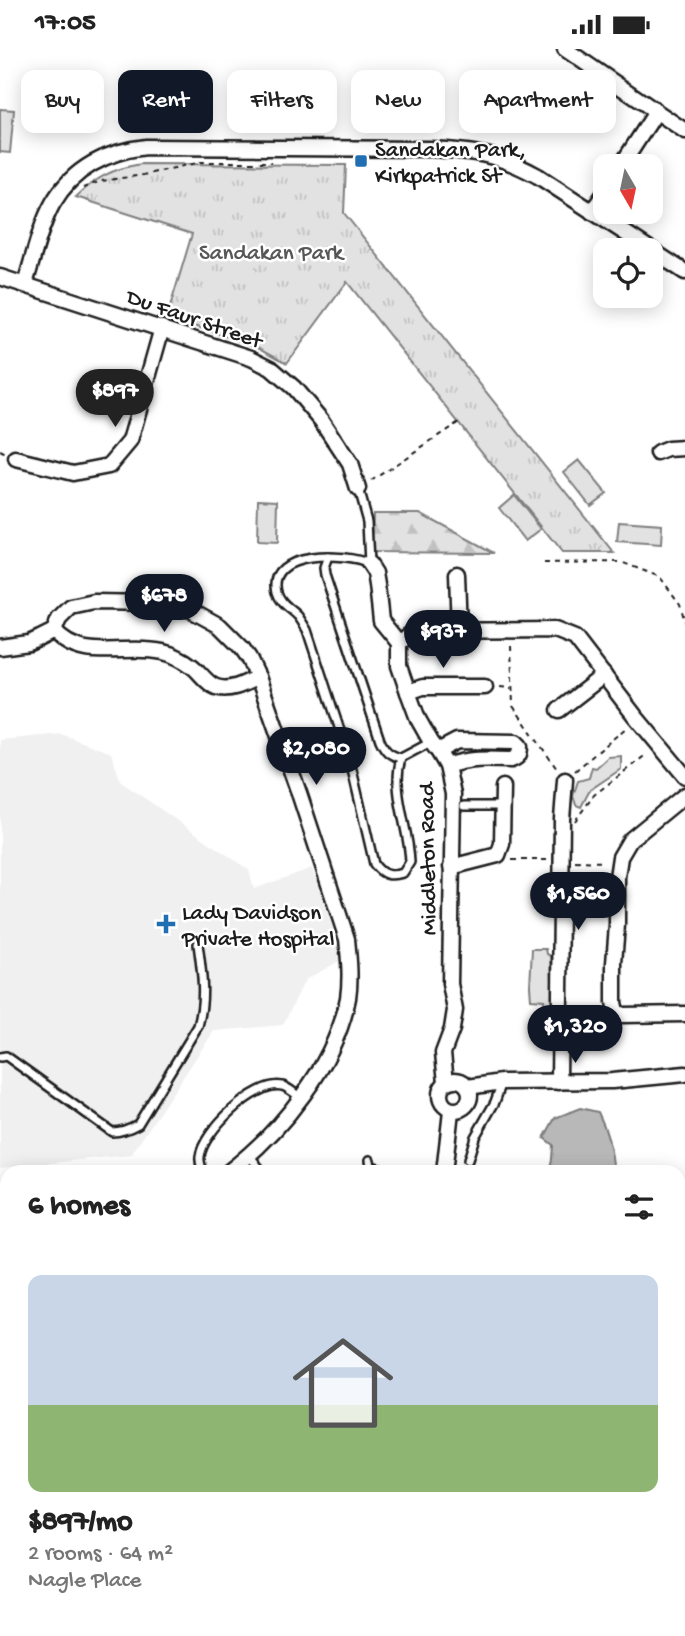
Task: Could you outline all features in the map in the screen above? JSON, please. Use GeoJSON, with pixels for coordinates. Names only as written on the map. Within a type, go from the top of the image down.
{"type":"FeatureCollection","features":[{"type":"Feature","properties":{"kind":"street"},"geometry":{"type":"LineString","coordinates":[[565,49],[685,131]]}},
{"type":"Feature","properties":{"kind":"street"},"geometry":{"type":"LineString","coordinates":[[629,154],[656,112]]}},
{"type":"Feature","properties":{"kind":"street"},"geometry":{"type":"LineString","coordinates":[[25,284],[53,203],[72,178],[93,162],[118,151],[162,147],[465,151],[487,154],[538,176],[685,272]]}},
{"type":"Feature","properties":{"kind":"street","name":"Du Faur Street"},"geometry":{"type":"LineString","coordinates":[[0,278],[162,328],[251,358],[271,368],[294,388],[321,420],[350,464],[358,489]]}},
{"type":"Feature","properties":{"kind":"street"},"geometry":{"type":"LineString","coordinates":[[16,459],[73,473],[109,465],[130,440],[162,328]]}},
{"type":"Feature","properties":{"kind":"street"},"geometry":{"type":"LineString","coordinates":[[658,453],[668,449],[685,448]]}},
{"type":"Feature","properties":{"kind":"street","name":"Middleton Road"},"geometry":{"type":"LineString","coordinates":[[369,564],[377,585],[381,621],[399,643],[399,666],[408,692],[418,719],[447,766],[453,794],[450,984],[455,1010],[452,1029],[443,1053],[446,1082]]}},
{"type":"Feature","properties":{"kind":"street"},"geometry":{"type":"LineString","coordinates":[[457,574],[458,630]]}},
{"type":"Feature","properties":{"kind":"street"},"geometry":{"type":"LineString","coordinates":[[0,647],[29,643],[54,631],[71,607],[94,602],[152,603],[189,609],[220,627],[242,648],[258,677],[347,939],[350,964],[347,1000],[326,1057],[288,1116],[238,1165]]}},
{"type":"Feature","properties":{"kind":"street"},"geometry":{"type":"LineString","coordinates":[[399,643],[422,631],[555,629],[575,638],[685,776]]}},
{"type":"Feature","properties":{"kind":"street"},"geometry":{"type":"LineString","coordinates":[[54,631],[60,638],[78,648],[94,651],[161,652],[176,657],[192,666],[215,687],[241,685],[258,677]]}},
{"type":"Feature","properties":{"kind":"street"},"geometry":{"type":"LineString","coordinates":[[559,710],[604,675]]}},
{"type":"Feature","properties":{"kind":"street"},"geometry":{"type":"LineString","coordinates":[[408,692],[423,687],[485,687]]}},
{"type":"Feature","properties":{"kind":"street"},"geometry":{"type":"LineString","coordinates":[[434,746],[457,741],[516,742],[520,746],[517,758],[511,760],[471,759],[447,766]]}},
{"type":"Feature","properties":{"kind":"street"},"geometry":{"type":"LineString","coordinates":[[559,1082],[562,819],[565,780]]}},
{"type":"Feature","properties":{"kind":"street"},"geometry":{"type":"LineString","coordinates":[[452,867],[498,855],[502,843],[503,787]]}},
{"type":"Feature","properties":{"kind":"street"},"geometry":{"type":"LineString","coordinates":[[685,795],[630,839],[620,857],[617,877],[614,1002],[616,1012],[623,1016],[685,1014]]}},
{"type":"Feature","properties":{"kind":"street"},"geometry":{"type":"LineString","coordinates":[[468,1087],[502,1082],[612,1081],[685,1074]]}},
{"type":"Feature","properties":{"kind":"street"},"geometry":{"type":"LineString","coordinates":[[458,1080],[468,1087],[470,1093],[467,1104],[457,1111],[451,1111],[439,1098],[446,1082],[458,1080]]}},
{"type":"Feature","properties":{"kind":"street"},"geometry":{"type":"LineString","coordinates":[[445,1165],[451,1111]]}},
{"type":"Feature","properties":{"kind":"lane"},"geometry":{"type":"LineString","coordinates":[[358,489],[367,521],[369,564],[359,559],[328,557],[296,561],[282,570],[277,578],[276,591],[281,601],[300,618],[307,630],[351,761],[374,864],[380,872],[396,876],[403,873],[410,862],[396,783],[401,758]]}},
{"type":"Feature","properties":{"kind":"lane"},"geometry":{"type":"LineString","coordinates":[[328,557],[324,568],[325,575],[384,749],[401,758],[434,746]]}},
{"type":"Feature","properties":{"kind":"lane"},"geometry":{"type":"LineString","coordinates":[[464,806],[502,806]]}},
{"type":"Feature","properties":{"kind":"lane"},"geometry":{"type":"LineString","coordinates":[[0,1057],[6,1055],[112,1132],[131,1128],[138,1124],[198,1026],[204,991],[198,944]]}},
{"type":"Feature","properties":{"kind":"lane"},"geometry":{"type":"LineString","coordinates":[[468,1160],[475,1137],[495,1102],[502,1082]]}},
{"type":"Feature","properties":{"kind":"lane"},"geometry":{"type":"LineString","coordinates":[[201,1165],[199,1158],[202,1149],[214,1128],[238,1104],[269,1087],[282,1086],[300,1097]]}},
{"type":"Feature","properties":{"kind":"lane"},"geometry":{"type":"LineString","coordinates":[[250,1156],[257,1165]]}},
{"type":"Feature","properties":{"kind":"lane"},"geometry":{"type":"LineString","coordinates":[[370,1160],[370,1165]]}},
{"type":"Feature","properties":{"kind":"path"},"geometry":{"type":"LineString","coordinates":[[82,188],[101,181],[201,162],[280,162]]}},
{"type":"Feature","properties":{"kind":"path"},"geometry":{"type":"LineString","coordinates":[[358,489],[459,422]]}},
{"type":"Feature","properties":{"kind":"path"},"geometry":{"type":"LineString","coordinates":[[544,563],[621,562],[660,577],[680,604],[685,622]]}},
{"type":"Feature","properties":{"kind":"path"},"geometry":{"type":"LineString","coordinates":[[510,631],[513,706],[565,780],[637,718]]}},
{"type":"Feature","properties":{"kind":"path"},"geometry":{"type":"LineString","coordinates":[[574,822],[594,795],[659,745]]}},
{"type":"Feature","properties":{"kind":"shaded area","name":"Lady Davidson Private Hospital"},"geometry":{"type":"Polygon","coordinates":[[[61,734],[111,753],[121,782],[249,870],[254,889],[312,868],[343,959],[305,980],[283,1025],[214,1031],[131,1155],[30,1165],[0,1165],[0,740],[61,734]]]}},
{"type":"Feature","properties":{"kind":"shaded area"},"geometry":{"type":"Polygon","coordinates":[[[580,1108],[598,1112],[609,1141],[613,1165],[551,1165],[553,1145],[544,1138],[555,1118],[580,1108]]]}},
{"type":"Feature","properties":{"kind":"green space"},"geometry":{"type":"Polygon","coordinates":[[[0,109],[14,110],[10,153],[0,152],[0,109]]]}},
{"type":"Feature","properties":{"kind":"green space","name":"Sandakan Park"},"geometry":{"type":"Polygon","coordinates":[[[141,164],[346,165],[344,213],[614,553],[562,553],[347,282],[287,363],[258,347],[167,317],[192,234],[76,197],[106,175],[141,164]]]}},
{"type":"Feature","properties":{"kind":"green space"},"geometry":{"type":"Polygon","coordinates":[[[579,460],[606,493],[590,505],[564,472],[579,460]]]}},
{"type":"Feature","properties":{"kind":"green space"},"geometry":{"type":"Polygon","coordinates":[[[514,495],[541,529],[525,541],[499,508],[514,495]]]}},
{"type":"Feature","properties":{"kind":"green space"},"geometry":{"type":"Polygon","coordinates":[[[258,499],[278,500],[277,543],[257,542],[258,499]]]}},
{"type":"Feature","properties":{"kind":"green space"},"geometry":{"type":"Polygon","coordinates":[[[373,513],[420,513],[494,553],[372,552],[373,513]]]}},
{"type":"Feature","properties":{"kind":"green space"},"geometry":{"type":"Polygon","coordinates":[[[619,522],[662,525],[661,545],[617,542],[619,522]]]}},
{"type":"Feature","properties":{"kind":"green space"},"geometry":{"type":"Polygon","coordinates":[[[621,756],[621,769],[590,790],[581,807],[576,805],[573,796],[578,781],[589,778],[592,767],[596,768],[608,757],[621,756]]]}},
{"type":"Feature","properties":{"kind":"green space"},"geometry":{"type":"Polygon","coordinates":[[[532,949],[546,949],[551,956],[553,1005],[546,1012],[544,1000],[531,999],[532,949]]]}},
{"type":"Feature","properties":{"kind":"place","name":"Sandakan Park, Kirkpatrick St"},"geometry":{"type":"Point","coordinates":[361,161]}},
{"type":"Feature","properties":{"kind":"place","name":"Lady Davidson Private Hospital"},"geometry":{"type":"Point","coordinates":[166,924]}}]}
